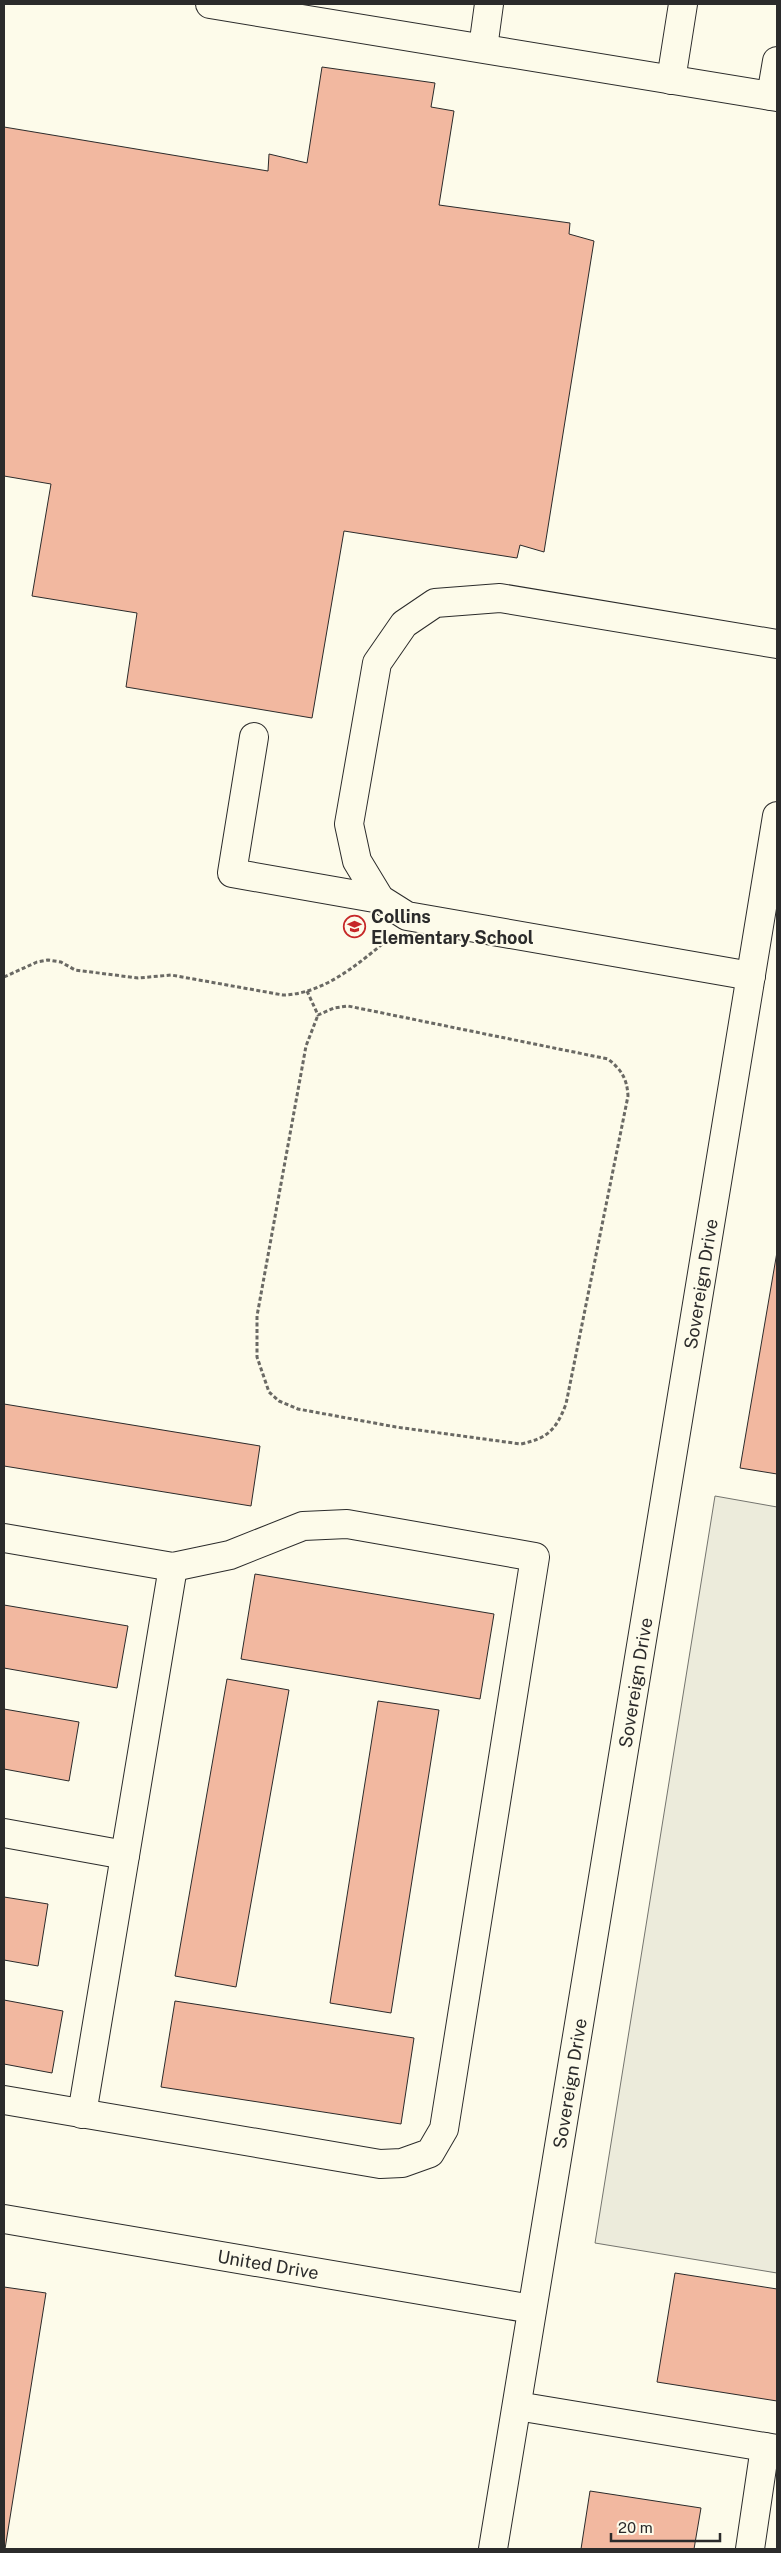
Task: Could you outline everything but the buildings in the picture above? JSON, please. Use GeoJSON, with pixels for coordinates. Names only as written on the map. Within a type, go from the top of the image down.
{"type":"FeatureCollection","features":[{"type":"Feature","properties":{"kind":"street"},"geometry":{"type":"LineString","coordinates":[[210,4],[774,97],[777,62]]}},
{"type":"Feature","properties":{"kind":"street"},"geometry":{"type":"LineString","coordinates":[[482,48],[489,4]]}},
{"type":"Feature","properties":{"kind":"street"},"geometry":{"type":"LineString","coordinates":[[671,80],[684,4]]}},
{"type":"Feature","properties":{"kind":"street"},"geometry":{"type":"LineString","coordinates":[[380,899],[358,861],[349,824],[377,663],[404,624],[434,603],[500,598],[777,644]]}},
{"type":"Feature","properties":{"kind":"street"},"geometry":{"type":"LineString","coordinates":[[254,737],[232,873],[380,899],[407,916],[751,976]]}},
{"type":"Feature","properties":{"kind":"street","name":"Sovereign Drive"},"geometry":{"type":"LineString","coordinates":[[493,2549],[777,816]]}},
{"type":"Feature","properties":{"kind":"street"},"geometry":{"type":"LineString","coordinates":[[4,1538],[173,1567],[230,1555],[303,1526],[347,1524],[535,1557],[444,2129],[430,2153],[402,2163],[380,2164],[4,2100]]}},
{"type":"Feature","properties":{"kind":"street"},"geometry":{"type":"LineString","coordinates":[[82,2114],[173,1567]]}},
{"type":"Feature","properties":{"kind":"street"},"geometry":{"type":"LineString","coordinates":[[4,1833],[125,1854]]}},
{"type":"Feature","properties":{"kind":"street","name":"United Drive"},"geometry":{"type":"LineString","coordinates":[[4,2219],[532,2309]]}},
{"type":"Feature","properties":{"kind":"street"},"geometry":{"type":"LineString","coordinates":[[517,2406],[771,2448],[750,2549]]}},
{"type":"Feature","properties":{"kind":"path"},"geometry":{"type":"LineString","coordinates":[[4,977],[37,962],[48,960],[61,962],[75,970],[138,978],[171,975],[283,995],[301,994],[355,967],[391,938],[407,916]]}},
{"type":"Feature","properties":{"kind":"path"},"geometry":{"type":"LineString","coordinates":[[307,991],[318,1016],[306,1046],[257,1316],[257,1357],[269,1392],[279,1401],[298,1409],[521,1444],[536,1441],[551,1432],[559,1421],[566,1404],[628,1096],[627,1082],[619,1068],[608,1059],[348,1006],[334,1008],[318,1016]]}},
{"type":"Feature","properties":{"kind":"shaded area"},"geometry":{"type":"Polygon","coordinates":[[[715,1496],[777,1507],[777,2273],[595,2243],[715,1496]]]}},
{"type":"Feature","properties":{"kind":"place","name":"Collins Elementary School"},"geometry":{"type":"Point","coordinates":[355,926]}}]}
